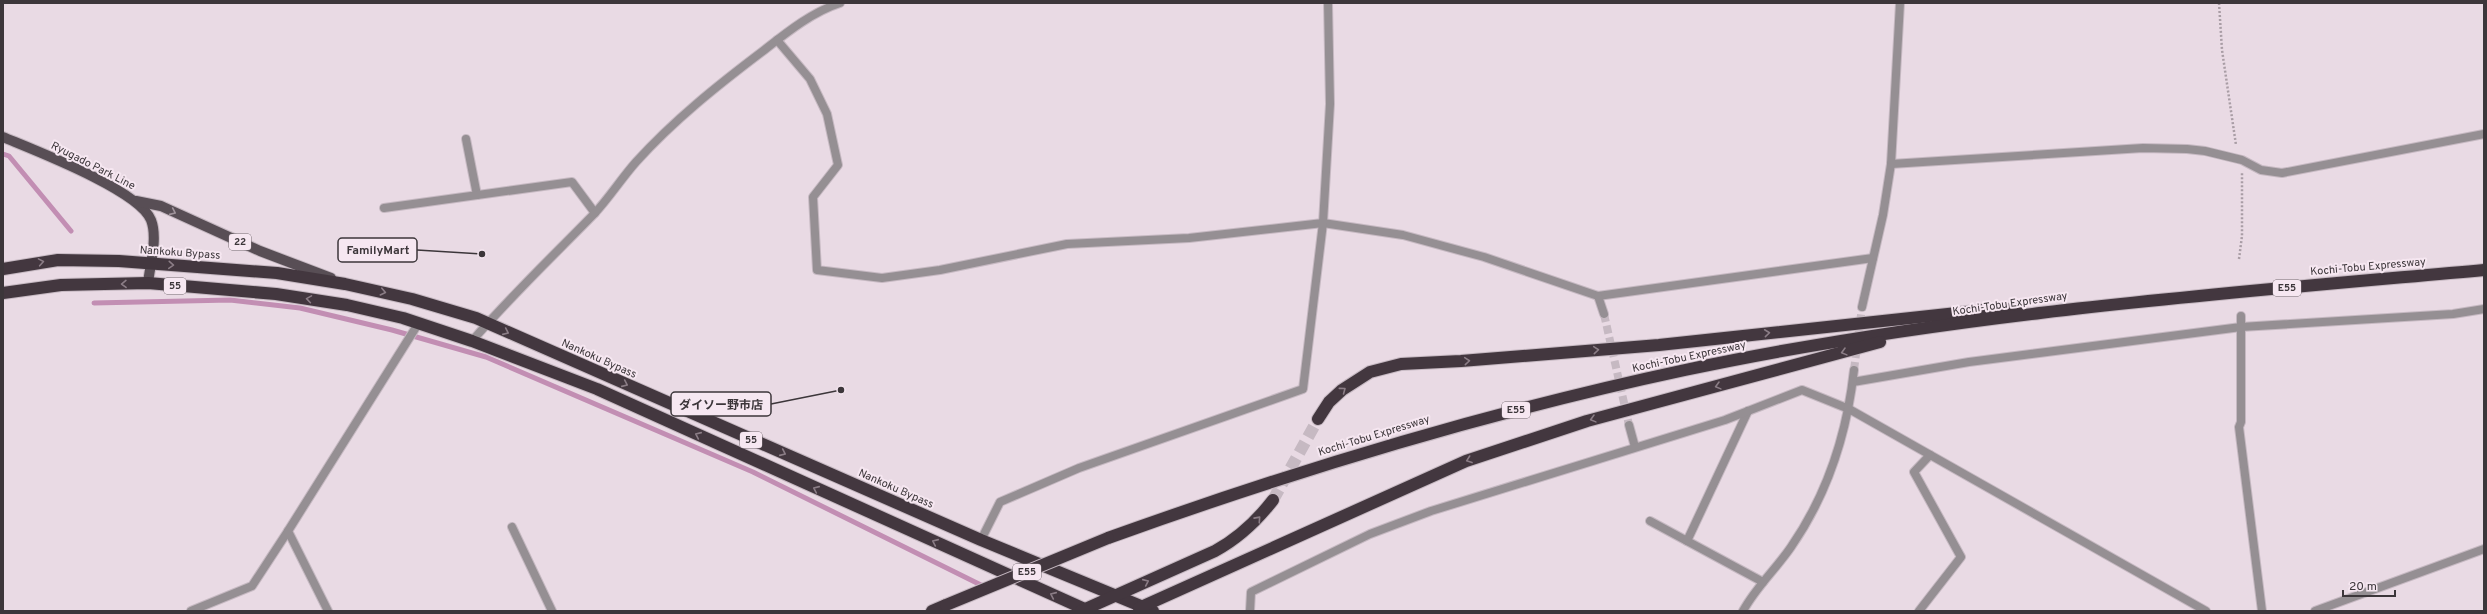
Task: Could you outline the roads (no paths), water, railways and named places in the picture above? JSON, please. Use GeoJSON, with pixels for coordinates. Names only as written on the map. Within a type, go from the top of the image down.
{"type":"FeatureCollection","features":[{"type":"Feature","properties":{"kind":"highway","name":"Nankoku Bypass"},"geometry":{"type":"LineString","coordinates":[[3,269],[58,260],[150,264],[277,273],[345,284],[412,299],[476,318],[981,540],[1143,609]]}},
{"type":"Feature","properties":{"kind":"highway","name":"Kochi-Tobu Expressway"},"geometry":{"type":"LineString","coordinates":[[932,611],[1108,538],[1218,499],[1336,461],[1450,427],[1577,394],[1687,369],[1810,346],[2090,306],[2484,270]]}},
{"type":"Feature","properties":{"kind":"highway","name":"55"},"geometry":{"type":"LineString","coordinates":[[3,293],[61,285],[148,283],[276,294],[347,305],[416,328],[472,341],[597,389],[1085,610]]}},
{"type":"Feature","properties":{"kind":"highway"},"geometry":{"type":"LineString","coordinates":[[1318,419],[1329,402],[1342,390],[1370,372],[1401,364],[1461,361],[1659,344],[1985,310],[2090,306]]}},
{"type":"Feature","properties":{"kind":"highway"},"geometry":{"type":"LineString","coordinates":[[1143,609],[1466,461],[1587,421],[1936,327]]}},
{"type":"Feature","properties":{"kind":"highway"},"geometry":{"type":"LineString","coordinates":[[1085,610],[1233,541],[1250,528],[1273,500]]}},
{"type":"Feature","properties":{"kind":"main road","name":"Ryugado Park Line"},"geometry":{"type":"LineString","coordinates":[[3,137],[75,168],[136,201],[151,219],[153,238],[148,283]]}},
{"type":"Feature","properties":{"kind":"main road","name":"22"},"geometry":{"type":"LineString","coordinates":[[136,201],[161,206],[260,251],[345,284]]}},
{"type":"Feature","properties":{"kind":"street"},"geometry":{"type":"LineString","coordinates":[[472,341],[595,213],[636,163],[675,122],[708,93],[823,5],[840,3]]}},
{"type":"Feature","properties":{"kind":"street"},"geometry":{"type":"LineString","coordinates":[[981,540],[1000,502],[1079,468],[1303,389],[1323,223],[1330,104],[1328,3]]}},
{"type":"Feature","properties":{"kind":"street"},"geometry":{"type":"LineString","coordinates":[[1862,307],[1891,164],[1900,3]]}},
{"type":"Feature","properties":{"kind":"street"},"geometry":{"type":"LineString","coordinates":[[777,40],[810,79],[828,114],[838,165],[813,197],[817,270],[882,278],[940,270],[1067,244],[1189,238],[1323,223],[1403,235],[1477,255],[1598,296],[1873,258]]}},
{"type":"Feature","properties":{"kind":"street"},"geometry":{"type":"LineString","coordinates":[[1891,164],[2143,148],[2205,151],[2242,160],[2261,170],[2282,173],[2484,134]]}},
{"type":"Feature","properties":{"kind":"street"},"geometry":{"type":"LineString","coordinates":[[466,139],[477,195]]}},
{"type":"Feature","properties":{"kind":"street"},"geometry":{"type":"LineString","coordinates":[[384,208],[572,182],[595,213]]}},
{"type":"Feature","properties":{"kind":"street"},"geometry":{"type":"LineString","coordinates":[[1598,296],[1604,314]]}},
{"type":"Feature","properties":{"kind":"street"},"geometry":{"type":"LineString","coordinates":[[1853,382],[1977,361],[2241,327],[2453,314],[2484,309]]}},
{"type":"Feature","properties":{"kind":"street"},"geometry":{"type":"LineString","coordinates":[[2241,316],[2240,426],[2262,611]]}},
{"type":"Feature","properties":{"kind":"street"},"geometry":{"type":"LineString","coordinates":[[190,611],[252,586],[416,328]]}},
{"type":"Feature","properties":{"kind":"street"},"geometry":{"type":"LineString","coordinates":[[1743,611],[1763,582],[1791,548],[1809,517],[1836,455],[1849,410],[1854,370]]}},
{"type":"Feature","properties":{"kind":"street"},"geometry":{"type":"LineString","coordinates":[[1250,611],[1251,592],[1370,534],[1431,511],[1748,411],[1802,390],[1849,410],[2206,611]]}},
{"type":"Feature","properties":{"kind":"street"},"geometry":{"type":"LineString","coordinates":[[1687,541],[1748,411]]}},
{"type":"Feature","properties":{"kind":"street"},"geometry":{"type":"LineString","coordinates":[[1629,425],[1635,447]]}},
{"type":"Feature","properties":{"kind":"street"},"geometry":{"type":"LineString","coordinates":[[1919,611],[1961,557],[1914,472],[1930,455]]}},
{"type":"Feature","properties":{"kind":"street"},"geometry":{"type":"LineString","coordinates":[[1650,521],[1763,582]]}},
{"type":"Feature","properties":{"kind":"street"},"geometry":{"type":"LineString","coordinates":[[512,527],[552,611]]}},
{"type":"Feature","properties":{"kind":"street"},"geometry":{"type":"LineString","coordinates":[[288,531],[328,611]]}},
{"type":"Feature","properties":{"kind":"street"},"geometry":{"type":"LineString","coordinates":[[2315,611],[2484,548]]}},
{"type":"Feature","properties":{"kind":"waterway"},"geometry":{"type":"LineString","coordinates":[[3,154],[9,156],[71,231]]}},
{"type":"Feature","properties":{"kind":"waterway"},"geometry":{"type":"LineString","coordinates":[[94,303],[230,300],[300,308],[392,330],[486,357],[753,472],[985,587]]}},
{"type":"Feature","properties":{"kind":"tunnel"},"geometry":{"type":"LineString","coordinates":[[1854,370],[1862,307]]}},
{"type":"Feature","properties":{"kind":"tunnel"},"geometry":{"type":"LineString","coordinates":[[1604,314],[1629,425]]}},
{"type":"Feature","properties":{"kind":"tunnel"},"geometry":{"type":"LineString","coordinates":[[1273,500],[1318,419]]}},
{"type":"Feature","properties":{"kind":"place","name":"FamilyMart"},"geometry":{"type":"Point","coordinates":[482,254]}},
{"type":"Feature","properties":{"kind":"place","name":"ダイソー野市店"},"geometry":{"type":"Point","coordinates":[841,390]}}]}
